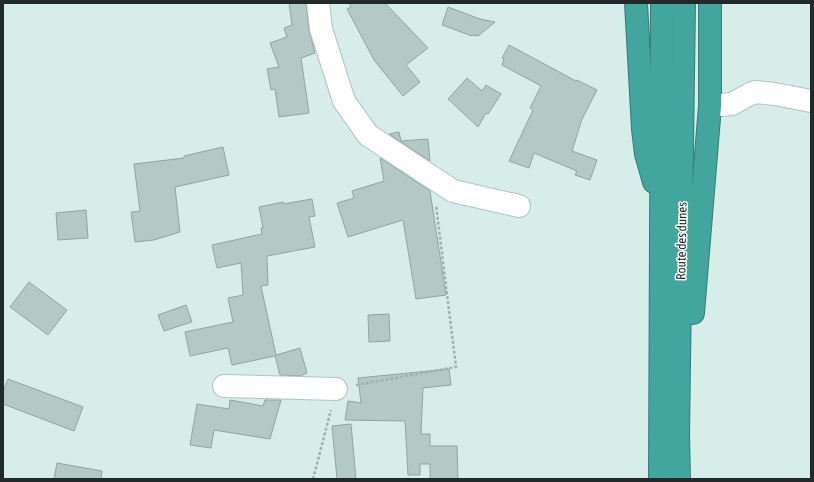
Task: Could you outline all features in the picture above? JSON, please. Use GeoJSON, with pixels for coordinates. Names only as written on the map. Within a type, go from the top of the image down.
{"type":"FeatureCollection","features":[{"type":"Feature","properties":{"kind":"highway"},"geometry":{"type":"LineString","coordinates":[[636,3],[642,129],[652,178],[662,204]]}},
{"type":"Feature","properties":{"kind":"highway"},"geometry":{"type":"LineString","coordinates":[[660,479],[662,3]]}},
{"type":"Feature","properties":{"kind":"highway","name":"Route des dunes"},"geometry":{"type":"LineString","coordinates":[[679,479],[678,435],[684,3]]}},
{"type":"Feature","properties":{"kind":"highway"},"geometry":{"type":"LineString","coordinates":[[678,435],[693,318],[710,106],[710,3]]}},
{"type":"Feature","properties":{"kind":"street"},"geometry":{"type":"LineString","coordinates":[[318,3],[321,29],[344,101],[368,135],[453,191],[519,206]]}},
{"type":"Feature","properties":{"kind":"street"},"geometry":{"type":"LineString","coordinates":[[710,106],[732,104],[756,92],[811,101]]}},
{"type":"Feature","properties":{"kind":"street"},"geometry":{"type":"LineString","coordinates":[[224,386],[336,389]]}},
{"type":"Feature","properties":{"kind":"path"},"geometry":{"type":"LineString","coordinates":[[313,479],[336,389],[456,367],[433,178]]}},
{"type":"Feature","properties":{"kind":"building"},"geometry":{"type":"Polygon","coordinates":[[[289,3],[306,3],[309,30],[315,53],[301,58],[309,113],[279,117],[275,89],[271,90],[267,69],[279,67],[270,43],[287,37],[284,28],[292,25],[289,3]]]}},
{"type":"Feature","properties":{"kind":"building"},"geometry":{"type":"Polygon","coordinates":[[[349,3],[385,3],[428,48],[406,65],[420,82],[403,96],[374,60],[347,9],[351,7],[349,3]]]}},
{"type":"Feature","properties":{"kind":"building"},"geometry":{"type":"Polygon","coordinates":[[[448,7],[480,19],[495,22],[478,36],[472,36],[442,25],[448,7]]]}},
{"type":"Feature","properties":{"kind":"building"},"geometry":{"type":"Polygon","coordinates":[[[509,45],[576,81],[577,80],[597,90],[582,119],[572,151],[597,160],[590,180],[575,175],[577,171],[534,153],[529,168],[509,161],[533,110],[530,108],[541,86],[502,65],[504,59],[502,58],[509,45]]]}},
{"type":"Feature","properties":{"kind":"building"},"geometry":{"type":"Polygon","coordinates":[[[467,78],[482,91],[486,85],[501,94],[488,114],[486,113],[478,127],[448,99],[467,78]]]}},
{"type":"Feature","properties":{"kind":"building"},"geometry":{"type":"Polygon","coordinates":[[[399,132],[401,141],[428,139],[430,161],[389,134],[399,132]]]}},
{"type":"Feature","properties":{"kind":"building"},"geometry":{"type":"Polygon","coordinates":[[[223,147],[229,175],[175,187],[180,232],[154,240],[135,242],[131,212],[140,211],[134,164],[184,158],[184,156],[223,147]]]}},
{"type":"Feature","properties":{"kind":"building"},"geometry":{"type":"Polygon","coordinates":[[[380,158],[430,191],[446,295],[416,299],[403,220],[348,237],[337,203],[354,198],[352,191],[384,181],[380,158]]]}},
{"type":"Feature","properties":{"kind":"building"},"geometry":{"type":"Polygon","coordinates":[[[312,199],[315,216],[309,217],[315,247],[267,256],[268,285],[261,286],[276,355],[300,348],[307,373],[300,376],[280,375],[275,356],[232,365],[228,348],[190,356],[185,332],[233,322],[228,298],[243,295],[241,263],[217,268],[212,245],[262,234],[261,228],[263,228],[259,207],[283,202],[283,204],[312,199]]]}},
{"type":"Feature","properties":{"kind":"building"},"geometry":{"type":"Polygon","coordinates":[[[86,210],[88,238],[58,240],[56,213],[86,210]]]}},
{"type":"Feature","properties":{"kind":"building"},"geometry":{"type":"Polygon","coordinates":[[[29,282],[67,310],[48,335],[10,307],[29,282]]]}},
{"type":"Feature","properties":{"kind":"building"},"geometry":{"type":"Polygon","coordinates":[[[186,305],[192,322],[164,331],[158,315],[186,305]]]}},
{"type":"Feature","properties":{"kind":"building"},"geometry":{"type":"Polygon","coordinates":[[[389,314],[390,341],[369,342],[368,315],[389,314]]]}},
{"type":"Feature","properties":{"kind":"building"},"geometry":{"type":"Polygon","coordinates":[[[449,369],[451,385],[423,388],[421,434],[430,434],[430,446],[457,446],[458,479],[430,479],[430,464],[420,464],[420,475],[408,475],[405,421],[345,420],[348,401],[361,403],[358,378],[449,369]]]}},
{"type":"Feature","properties":{"kind":"building"},"geometry":{"type":"Polygon","coordinates":[[[8,379],[83,407],[74,431],[3,404],[3,391],[8,379]]]}},
{"type":"Feature","properties":{"kind":"building"},"geometry":{"type":"Polygon","coordinates":[[[230,400],[263,406],[265,400],[281,400],[270,439],[214,430],[211,448],[190,445],[197,404],[229,409],[230,400]]]}},
{"type":"Feature","properties":{"kind":"building"},"geometry":{"type":"Polygon","coordinates":[[[351,424],[356,479],[337,479],[332,426],[351,424]]]}},
{"type":"Feature","properties":{"kind":"building"},"geometry":{"type":"Polygon","coordinates":[[[57,463],[102,471],[101,479],[54,479],[57,463]]]}}]}
